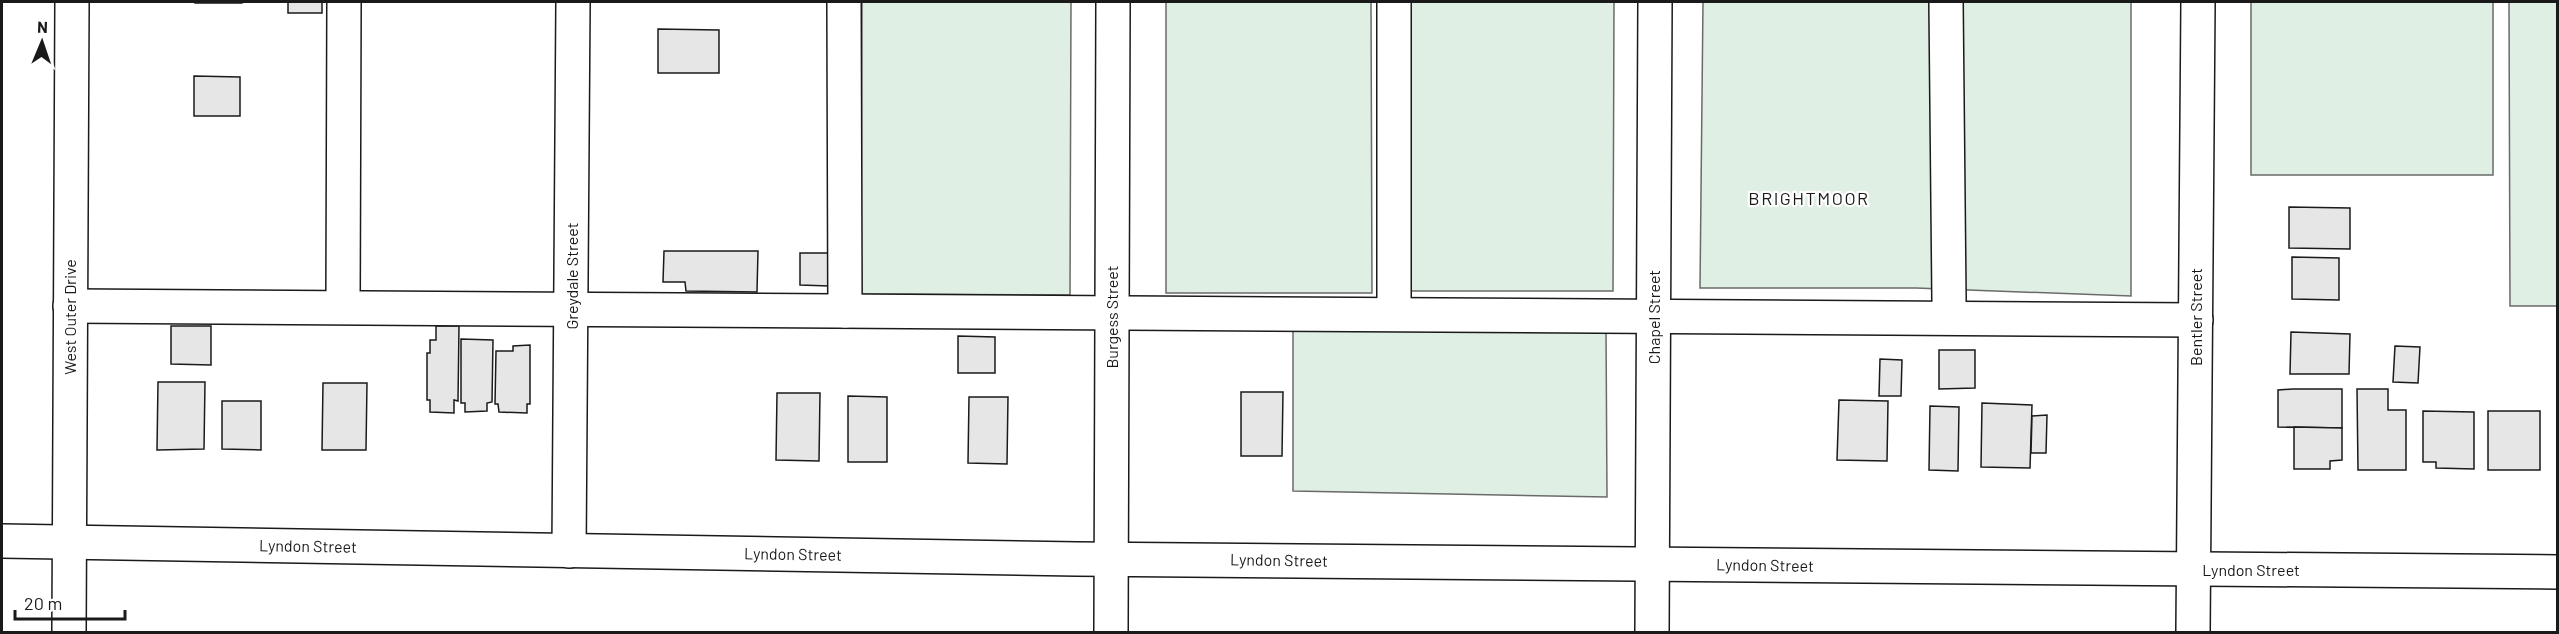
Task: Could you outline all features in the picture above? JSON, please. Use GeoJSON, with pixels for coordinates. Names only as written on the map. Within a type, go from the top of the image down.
{"type":"FeatureCollection","features":[{"type":"Feature","properties":{"kind":"street","name":"West Outer Drive"},"geometry":{"type":"LineString","coordinates":[[69,633],[72,2]]}},
{"type":"Feature","properties":{"kind":"street"},"geometry":{"type":"LineString","coordinates":[[344,307],[345,2]]}},
{"type":"Feature","properties":{"kind":"street","name":"Greydale Street"},"geometry":{"type":"LineString","coordinates":[[569,551],[573,2]]}},
{"type":"Feature","properties":{"kind":"street"},"geometry":{"type":"LineString","coordinates":[[844,2],[845,311]]}},
{"type":"Feature","properties":{"kind":"street","name":"Burgess Street"},"geometry":{"type":"LineString","coordinates":[[1111,633],[1113,2]]}},
{"type":"Feature","properties":{"kind":"street"},"geometry":{"type":"LineString","coordinates":[[1394,2],[1394,314]]}},
{"type":"Feature","properties":{"kind":"street","name":"Chapel Street"},"geometry":{"type":"LineString","coordinates":[[1652,633],[1655,2]]}},
{"type":"Feature","properties":{"kind":"street"},"geometry":{"type":"LineString","coordinates":[[1946,2],[1949,301]]}},
{"type":"Feature","properties":{"kind":"street","name":"Bentler Street"},"geometry":{"type":"LineString","coordinates":[[2193,633],[2198,2]]}},
{"type":"Feature","properties":{"kind":"street"},"geometry":{"type":"LineString","coordinates":[[70,306],[2196,320]]}},
{"type":"Feature","properties":{"kind":"street","name":"Lyndon Street"},"geometry":{"type":"LineString","coordinates":[[2,541],[1111,558],[2558,572]]}},
{"type":"Feature","properties":{"kind":"green space"},"geometry":{"type":"Polygon","coordinates":[[[862,2],[1071,2],[1070,295],[861,294],[862,2]]]}},
{"type":"Feature","properties":{"kind":"green space"},"geometry":{"type":"Polygon","coordinates":[[[1166,2],[1371,2],[1372,293],[1166,293],[1166,2]]]}},
{"type":"Feature","properties":{"kind":"green space"},"geometry":{"type":"Polygon","coordinates":[[[1411,2],[1614,2],[1613,291],[1410,291],[1411,2]]]}},
{"type":"Feature","properties":{"kind":"green space"},"geometry":{"type":"Polygon","coordinates":[[[1703,2],[2131,2],[2131,296],[1916,288],[1700,288],[1703,2]]]}},
{"type":"Feature","properties":{"kind":"green space"},"geometry":{"type":"Polygon","coordinates":[[[2251,2],[2493,2],[2493,175],[2251,175],[2251,2]]]}},
{"type":"Feature","properties":{"kind":"green space"},"geometry":{"type":"Polygon","coordinates":[[[2509,2],[2557,2],[2557,306],[2510,306],[2509,2]]]}},
{"type":"Feature","properties":{"kind":"green space"},"geometry":{"type":"Polygon","coordinates":[[[1293,325],[1606,327],[1607,497],[1293,491],[1293,325]]]}},
{"type":"Feature","properties":{"kind":"building"},"geometry":{"type":"Polygon","coordinates":[[[242,2],[242,3],[195,3],[242,2]]]}},
{"type":"Feature","properties":{"kind":"building"},"geometry":{"type":"Polygon","coordinates":[[[288,2],[322,2],[322,13],[288,13],[288,2]]]}},
{"type":"Feature","properties":{"kind":"building"},"geometry":{"type":"Polygon","coordinates":[[[658,29],[719,30],[719,73],[658,73],[658,29]]]}},
{"type":"Feature","properties":{"kind":"building"},"geometry":{"type":"Polygon","coordinates":[[[194,76],[240,77],[240,116],[194,116],[194,76]]]}},
{"type":"Feature","properties":{"kind":"building"},"geometry":{"type":"Polygon","coordinates":[[[2289,207],[2350,208],[2350,249],[2289,248],[2289,207]]]}},
{"type":"Feature","properties":{"kind":"building"},"geometry":{"type":"Polygon","coordinates":[[[664,251],[758,251],[757,292],[686,291],[685,282],[663,282],[664,251]]]}},
{"type":"Feature","properties":{"kind":"building"},"geometry":{"type":"Polygon","coordinates":[[[800,253],[829,253],[829,286],[800,285],[800,253]]]}},
{"type":"Feature","properties":{"kind":"building"},"geometry":{"type":"Polygon","coordinates":[[[2292,257],[2339,258],[2339,300],[2292,299],[2292,257]]]}},
{"type":"Feature","properties":{"kind":"building"},"geometry":{"type":"Polygon","coordinates":[[[171,326],[211,326],[211,365],[171,364],[171,326]]]}},
{"type":"Feature","properties":{"kind":"building"},"geometry":{"type":"Polygon","coordinates":[[[436,326],[459,326],[458,401],[454,400],[454,413],[430,412],[430,400],[427,400],[427,353],[430,353],[430,340],[436,340],[436,326]]]}},
{"type":"Feature","properties":{"kind":"building"},"geometry":{"type":"Polygon","coordinates":[[[2291,332],[2350,334],[2349,374],[2290,374],[2291,332]]]}},
{"type":"Feature","properties":{"kind":"building"},"geometry":{"type":"Polygon","coordinates":[[[958,336],[995,337],[995,373],[958,373],[958,336]]]}},
{"type":"Feature","properties":{"kind":"building"},"geometry":{"type":"Polygon","coordinates":[[[461,339],[493,340],[492,402],[487,403],[487,411],[465,412],[465,403],[461,403],[461,339]]]}},
{"type":"Feature","properties":{"kind":"building"},"geometry":{"type":"Polygon","coordinates":[[[530,345],[530,404],[527,404],[527,413],[499,412],[498,404],[495,404],[496,351],[513,351],[513,346],[530,345]]]}},
{"type":"Feature","properties":{"kind":"building"},"geometry":{"type":"Polygon","coordinates":[[[2395,346],[2420,347],[2418,383],[2393,382],[2395,346]]]}},
{"type":"Feature","properties":{"kind":"building"},"geometry":{"type":"Polygon","coordinates":[[[1939,350],[1975,350],[1975,388],[1939,389],[1939,350]]]}},
{"type":"Feature","properties":{"kind":"building"},"geometry":{"type":"Polygon","coordinates":[[[1880,359],[1902,360],[1901,396],[1879,396],[1880,359]]]}},
{"type":"Feature","properties":{"kind":"building"},"geometry":{"type":"Polygon","coordinates":[[[158,382],[205,382],[204,449],[157,450],[158,382]]]}},
{"type":"Feature","properties":{"kind":"building"},"geometry":{"type":"Polygon","coordinates":[[[323,383],[367,383],[366,450],[322,450],[323,383]]]}},
{"type":"Feature","properties":{"kind":"building"},"geometry":{"type":"Polygon","coordinates":[[[2342,389],[2342,428],[2278,427],[2278,390],[2342,389]]]}},
{"type":"Feature","properties":{"kind":"building"},"geometry":{"type":"Polygon","coordinates":[[[2357,389],[2388,389],[2388,410],[2406,410],[2406,470],[2358,470],[2357,389]]]}},
{"type":"Feature","properties":{"kind":"building"},"geometry":{"type":"Polygon","coordinates":[[[1241,392],[1283,392],[1282,456],[1241,456],[1241,392]]]}},
{"type":"Feature","properties":{"kind":"building"},"geometry":{"type":"Polygon","coordinates":[[[777,393],[820,393],[819,461],[776,460],[777,393]]]}},
{"type":"Feature","properties":{"kind":"building"},"geometry":{"type":"Polygon","coordinates":[[[848,396],[887,397],[887,462],[848,462],[848,396]]]}},
{"type":"Feature","properties":{"kind":"building"},"geometry":{"type":"Polygon","coordinates":[[[969,397],[1008,397],[1007,464],[968,463],[969,397]]]}},
{"type":"Feature","properties":{"kind":"building"},"geometry":{"type":"Polygon","coordinates":[[[1839,400],[1888,401],[1887,461],[1837,460],[1839,400]]]}},
{"type":"Feature","properties":{"kind":"building"},"geometry":{"type":"Polygon","coordinates":[[[222,401],[261,401],[261,450],[222,449],[222,401]]]}},
{"type":"Feature","properties":{"kind":"building"},"geometry":{"type":"Polygon","coordinates":[[[1982,403],[2032,405],[2030,468],[1981,467],[1982,403]]]}},
{"type":"Feature","properties":{"kind":"building"},"geometry":{"type":"Polygon","coordinates":[[[1930,406],[1959,407],[1958,471],[1929,470],[1930,406]]]}},
{"type":"Feature","properties":{"kind":"building"},"geometry":{"type":"Polygon","coordinates":[[[2423,411],[2474,412],[2474,469],[2436,468],[2436,462],[2423,462],[2423,411]]]}},
{"type":"Feature","properties":{"kind":"building"},"geometry":{"type":"Polygon","coordinates":[[[2488,411],[2540,411],[2540,470],[2488,470],[2488,411]]]}},
{"type":"Feature","properties":{"kind":"building"},"geometry":{"type":"Polygon","coordinates":[[[2047,415],[2046,453],[2031,453],[2032,416],[2047,415]]]}},
{"type":"Feature","properties":{"kind":"building"},"geometry":{"type":"Polygon","coordinates":[[[2294,427],[2342,428],[2342,460],[2330,461],[2330,469],[2294,469],[2294,427]]]}},
{"type":"Feature","properties":{"kind":"district","name":"BRIGHTMOOR"},"geometry":{"type":"Point","coordinates":[1809,199]}}]}
